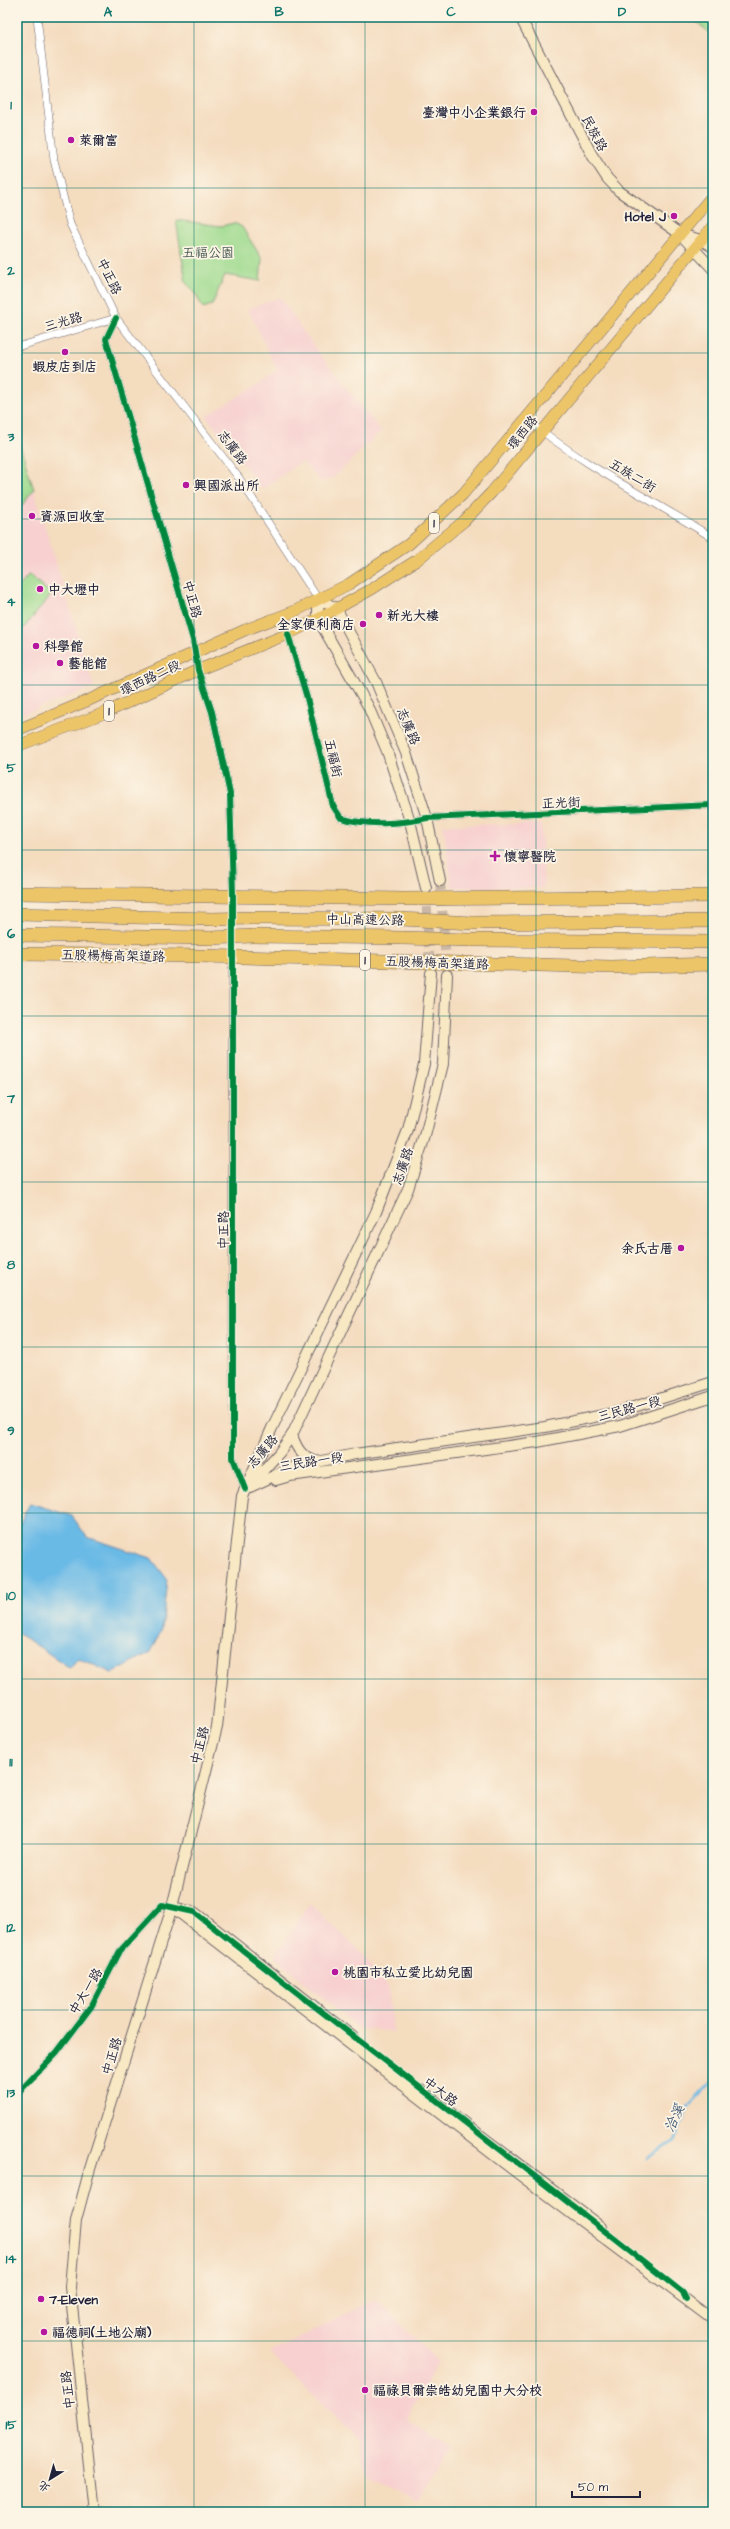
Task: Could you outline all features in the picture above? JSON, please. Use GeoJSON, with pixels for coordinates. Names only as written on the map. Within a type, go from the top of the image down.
{"type":"FeatureCollection","features":[{"type":"Feature","properties":{"kind":"highway"},"geometry":{"type":"LineString","coordinates":[[17,893],[404,899],[713,896]]}},
{"type":"Feature","properties":{"kind":"highway","name":"中山高速公路"},"geometry":{"type":"LineString","coordinates":[[17,914],[212,919],[401,919],[472,923],[713,921]]}},
{"type":"Feature","properties":{"kind":"highway","name":"中山高速公路"},"geometry":{"type":"LineString","coordinates":[[17,935],[211,938],[252,936],[713,942]]}},
{"type":"Feature","properties":{"kind":"highway","name":"五股楊梅高架道路"},"geometry":{"type":"LineString","coordinates":[[17,954],[208,956],[611,967],[713,964]]}},
{"type":"Feature","properties":{"kind":"main road","name":"民族路"},"geometry":{"type":"LineString","coordinates":[[520,17],[592,155],[607,178],[619,191],[680,234]]}},
{"type":"Feature","properties":{"kind":"main road","name":"1"},"geometry":{"type":"LineString","coordinates":[[680,234],[713,195]]}},
{"type":"Feature","properties":{"kind":"main road","name":"1"},"geometry":{"type":"LineString","coordinates":[[701,240],[713,226]]}},
{"type":"Feature","properties":{"kind":"main road"},"geometry":{"type":"LineString","coordinates":[[680,234],[701,240],[713,247]]}},
{"type":"Feature","properties":{"kind":"main road"},"geometry":{"type":"LineString","coordinates":[[680,234],[693,250],[713,269]]}},
{"type":"Feature","properties":{"kind":"main road","name":"環西路"},"geometry":{"type":"LineString","coordinates":[[318,599],[350,584],[387,560],[433,524],[463,494],[680,234]]}},
{"type":"Feature","properties":{"kind":"main road","name":"環西路"},"geometry":{"type":"LineString","coordinates":[[336,608],[372,589],[418,560],[443,540],[491,493],[701,240]]}},
{"type":"Feature","properties":{"kind":"main road"},"geometry":{"type":"LineString","coordinates":[[336,608],[318,599],[318,618],[368,706],[387,751],[410,822],[426,888]]}},
{"type":"Feature","properties":{"kind":"main road","name":"環西路二段"},"geometry":{"type":"LineString","coordinates":[[17,730],[87,702],[196,652],[295,611],[318,599]]}},
{"type":"Feature","properties":{"kind":"main road","name":"環西路二段"},"geometry":{"type":"LineString","coordinates":[[17,746],[107,712],[198,670],[288,634],[336,608]]}},
{"type":"Feature","properties":{"kind":"main road","name":"志廣路"},"geometry":{"type":"LineString","coordinates":[[336,608],[376,682],[406,753],[426,818],[440,881]]}},
{"type":"Feature","properties":{"kind":"main road","name":"志廣路"},"geometry":{"type":"LineString","coordinates":[[245,1489],[272,1428],[376,1212],[406,1138],[424,1064],[431,973]]}},
{"type":"Feature","properties":{"kind":"main road","name":"志廣路"},"geometry":{"type":"LineString","coordinates":[[245,1489],[279,1453],[292,1435],[408,1189],[425,1136],[443,1064],[447,975]]}},
{"type":"Feature","properties":{"kind":"main road","name":"三民路一段"},"geometry":{"type":"LineString","coordinates":[[245,1489],[293,1467],[355,1454],[545,1427],[611,1414],[713,1382]]}},
{"type":"Feature","properties":{"kind":"main road","name":"三民路一段"},"geometry":{"type":"LineString","coordinates":[[245,1489],[290,1476],[537,1442],[620,1426],[713,1396]]}},
{"type":"Feature","properties":{"kind":"main road"},"geometry":{"type":"LineString","coordinates":[[292,1435],[298,1451],[308,1459],[318,1462]]}},
{"type":"Feature","properties":{"kind":"main road","name":"中正路"},"geometry":{"type":"LineString","coordinates":[[94,2512],[70,2287],[72,2247],[76,2220],[89,2172],[172,1907],[219,1720],[234,1553],[242,1496],[245,1489]]}},
{"type":"Feature","properties":{"kind":"main road","name":"中大路"},"geometry":{"type":"LineString","coordinates":[[172,1907],[680,2297],[686,2299],[713,2320]]}},
{"type":"Feature","properties":{"kind":"main road","name":"中大路"},"geometry":{"type":"LineString","coordinates":[[172,1907],[194,1912],[383,2061],[600,2226],[684,2292],[686,2299]]}},
{"type":"Feature","properties":{"kind":"street","name":"中正路"},"geometry":{"type":"LineString","coordinates":[[37,17],[54,160],[70,224],[116,318],[106,339],[196,652],[198,670],[212,712],[230,794],[233,893]]}},
{"type":"Feature","properties":{"kind":"street","name":"三光路"},"geometry":{"type":"LineString","coordinates":[[17,347],[116,318]]}},
{"type":"Feature","properties":{"kind":"street","name":"志廣路"},"geometry":{"type":"LineString","coordinates":[[116,318],[239,478],[318,599]]}},
{"type":"Feature","properties":{"kind":"street","name":"五族二街"},"geometry":{"type":"LineString","coordinates":[[527,419],[541,431],[713,538]]}},
{"type":"Feature","properties":{"kind":"street","name":"五福街"},"geometry":{"type":"LineString","coordinates":[[288,634],[309,705],[333,806],[341,818],[356,822],[410,822]]}},
{"type":"Feature","properties":{"kind":"street","name":"正光街"},"geometry":{"type":"LineString","coordinates":[[410,822],[426,818],[713,805]]}},
{"type":"Feature","properties":{"kind":"street","name":"中正路"},"geometry":{"type":"LineString","coordinates":[[232,969],[233,1458],[245,1489]]}},
{"type":"Feature","properties":{"kind":"street","name":"中大一路"},"geometry":{"type":"LineString","coordinates":[[17,2094],[57,2052],[91,2007],[120,1952],[162,1905],[172,1907]]}},
{"type":"Feature","properties":{"kind":"shaded area"},"geometry":{"type":"Polygon","coordinates":[[[280,297],[313,345],[381,431],[334,477],[321,482],[302,461],[262,489],[206,416],[257,385],[277,370],[248,309],[280,297]]]}},
{"type":"Feature","properties":{"kind":"shaded area","name":"中大壢中"},"geometry":{"type":"Polygon","coordinates":[[[17,435],[94,687],[17,716],[17,435]]]}},
{"type":"Feature","properties":{"kind":"shaded area","name":"懷寧醫院"},"geometry":{"type":"Polygon","coordinates":[[[541,824],[544,888],[452,887],[443,825],[541,824]]]}},
{"type":"Feature","properties":{"kind":"shaded area","name":"桃園市私立愛比幼兒園"},"geometry":{"type":"Polygon","coordinates":[[[309,1903],[362,1953],[388,1988],[393,2031],[359,2029],[275,1957],[309,1903]]]}},
{"type":"Feature","properties":{"kind":"shaded area","name":"福祿貝爾崇皓幼兒園中大分校"},"geometry":{"type":"Polygon","coordinates":[[[375,2299],[438,2362],[406,2419],[451,2447],[430,2485],[417,2502],[392,2485],[367,2474],[359,2457],[359,2439],[270,2353],[375,2299]]]}},
{"type":"Feature","properties":{"kind":"green space"},"geometry":{"type":"Polygon","coordinates":[[[691,17],[713,17],[713,36],[691,17]]]}},
{"type":"Feature","properties":{"kind":"green space","name":"五福公園"},"geometry":{"type":"Polygon","coordinates":[[[176,220],[221,226],[234,223],[242,227],[262,259],[260,281],[225,275],[212,305],[203,308],[194,291],[186,283],[176,220]]]}},
{"type":"Feature","properties":{"kind":"green space"},"geometry":{"type":"Polygon","coordinates":[[[17,435],[34,490],[17,511],[17,435]]]}},
{"type":"Feature","properties":{"kind":"green space"},"geometry":{"type":"Polygon","coordinates":[[[29,575],[52,594],[17,636],[17,589],[29,575]]]}},
{"type":"Feature","properties":{"kind":"water"},"geometry":{"type":"Polygon","coordinates":[[[30,1503],[72,1516],[87,1537],[151,1558],[167,1579],[162,1629],[151,1652],[112,1673],[78,1658],[70,1668],[17,1632],[17,1529],[30,1503]]]}},
{"type":"Feature","properties":{"kind":"waterway","name":"洽溪"},"geometry":{"type":"LineString","coordinates":[[648,2158],[675,2141],[688,2107],[713,2081]]}},
{"type":"Feature","properties":{"kind":"tunnel"},"geometry":{"type":"LineString","coordinates":[[440,881],[447,975]]}},
{"type":"Feature","properties":{"kind":"tunnel"},"geometry":{"type":"LineString","coordinates":[[426,892],[430,968]]}},
{"type":"Feature","properties":{"kind":"tunnel"},"geometry":{"type":"LineString","coordinates":[[232,969],[233,893]]}},
{"type":"Feature","properties":{"kind":"cycle path"},"geometry":{"type":"LineString","coordinates":[[116,318],[106,339],[193,640],[198,670],[212,712],[230,794],[233,893],[233,1458],[245,1489]]}},
{"type":"Feature","properties":{"kind":"cycle path"},"geometry":{"type":"LineString","coordinates":[[288,634],[307,698],[333,806],[341,818],[351,821],[384,823],[406,822],[427,818],[713,805]]}},
{"type":"Feature","properties":{"kind":"cycle path"},"geometry":{"type":"LineString","coordinates":[[17,2094],[57,2052],[91,2007],[120,1951],[162,1905],[194,1912],[622,2245],[683,2293],[686,2299]]}},
{"type":"Feature","properties":{"kind":"place","name":"臺灣中小企業銀行"},"geometry":{"type":"Point","coordinates":[534,112]}},
{"type":"Feature","properties":{"kind":"place","name":"萊爾富"},"geometry":{"type":"Point","coordinates":[71,140]}},
{"type":"Feature","properties":{"kind":"place","name":"Hotel J"},"geometry":{"type":"Point","coordinates":[674,216]}},
{"type":"Feature","properties":{"kind":"place","name":"蝦皮店到店"},"geometry":{"type":"Point","coordinates":[65,352]}},
{"type":"Feature","properties":{"kind":"place","name":"興國派出所"},"geometry":{"type":"Point","coordinates":[186,485]}},
{"type":"Feature","properties":{"kind":"place","name":"資源回收室"},"geometry":{"type":"Point","coordinates":[32,516]}},
{"type":"Feature","properties":{"kind":"place","name":"中大壢中"},"geometry":{"type":"Point","coordinates":[40,589]}},
{"type":"Feature","properties":{"kind":"place","name":"新光大樓"},"geometry":{"type":"Point","coordinates":[379,615]}},
{"type":"Feature","properties":{"kind":"place","name":"全家便利商店"},"geometry":{"type":"Point","coordinates":[363,624]}},
{"type":"Feature","properties":{"kind":"place","name":"科學館"},"geometry":{"type":"Point","coordinates":[36,646]}},
{"type":"Feature","properties":{"kind":"place","name":"藝能館"},"geometry":{"type":"Point","coordinates":[60,663]}},
{"type":"Feature","properties":{"kind":"place","name":"懷寧醫院"},"geometry":{"type":"Point","coordinates":[495,856]}},
{"type":"Feature","properties":{"kind":"place","name":"余氏古厝"},"geometry":{"type":"Point","coordinates":[681,1248]}},
{"type":"Feature","properties":{"kind":"place","name":"桃園市私立愛比幼兒園"},"geometry":{"type":"Point","coordinates":[335,1972]}},
{"type":"Feature","properties":{"kind":"place","name":"7-Eleven"},"geometry":{"type":"Point","coordinates":[41,2299]}},
{"type":"Feature","properties":{"kind":"place","name":"福德祠(土地公廟)"},"geometry":{"type":"Point","coordinates":[44,2332]}},
{"type":"Feature","properties":{"kind":"place","name":"福祿貝爾崇皓幼兒園中大分校"},"geometry":{"type":"Point","coordinates":[365,2390]}}]}
